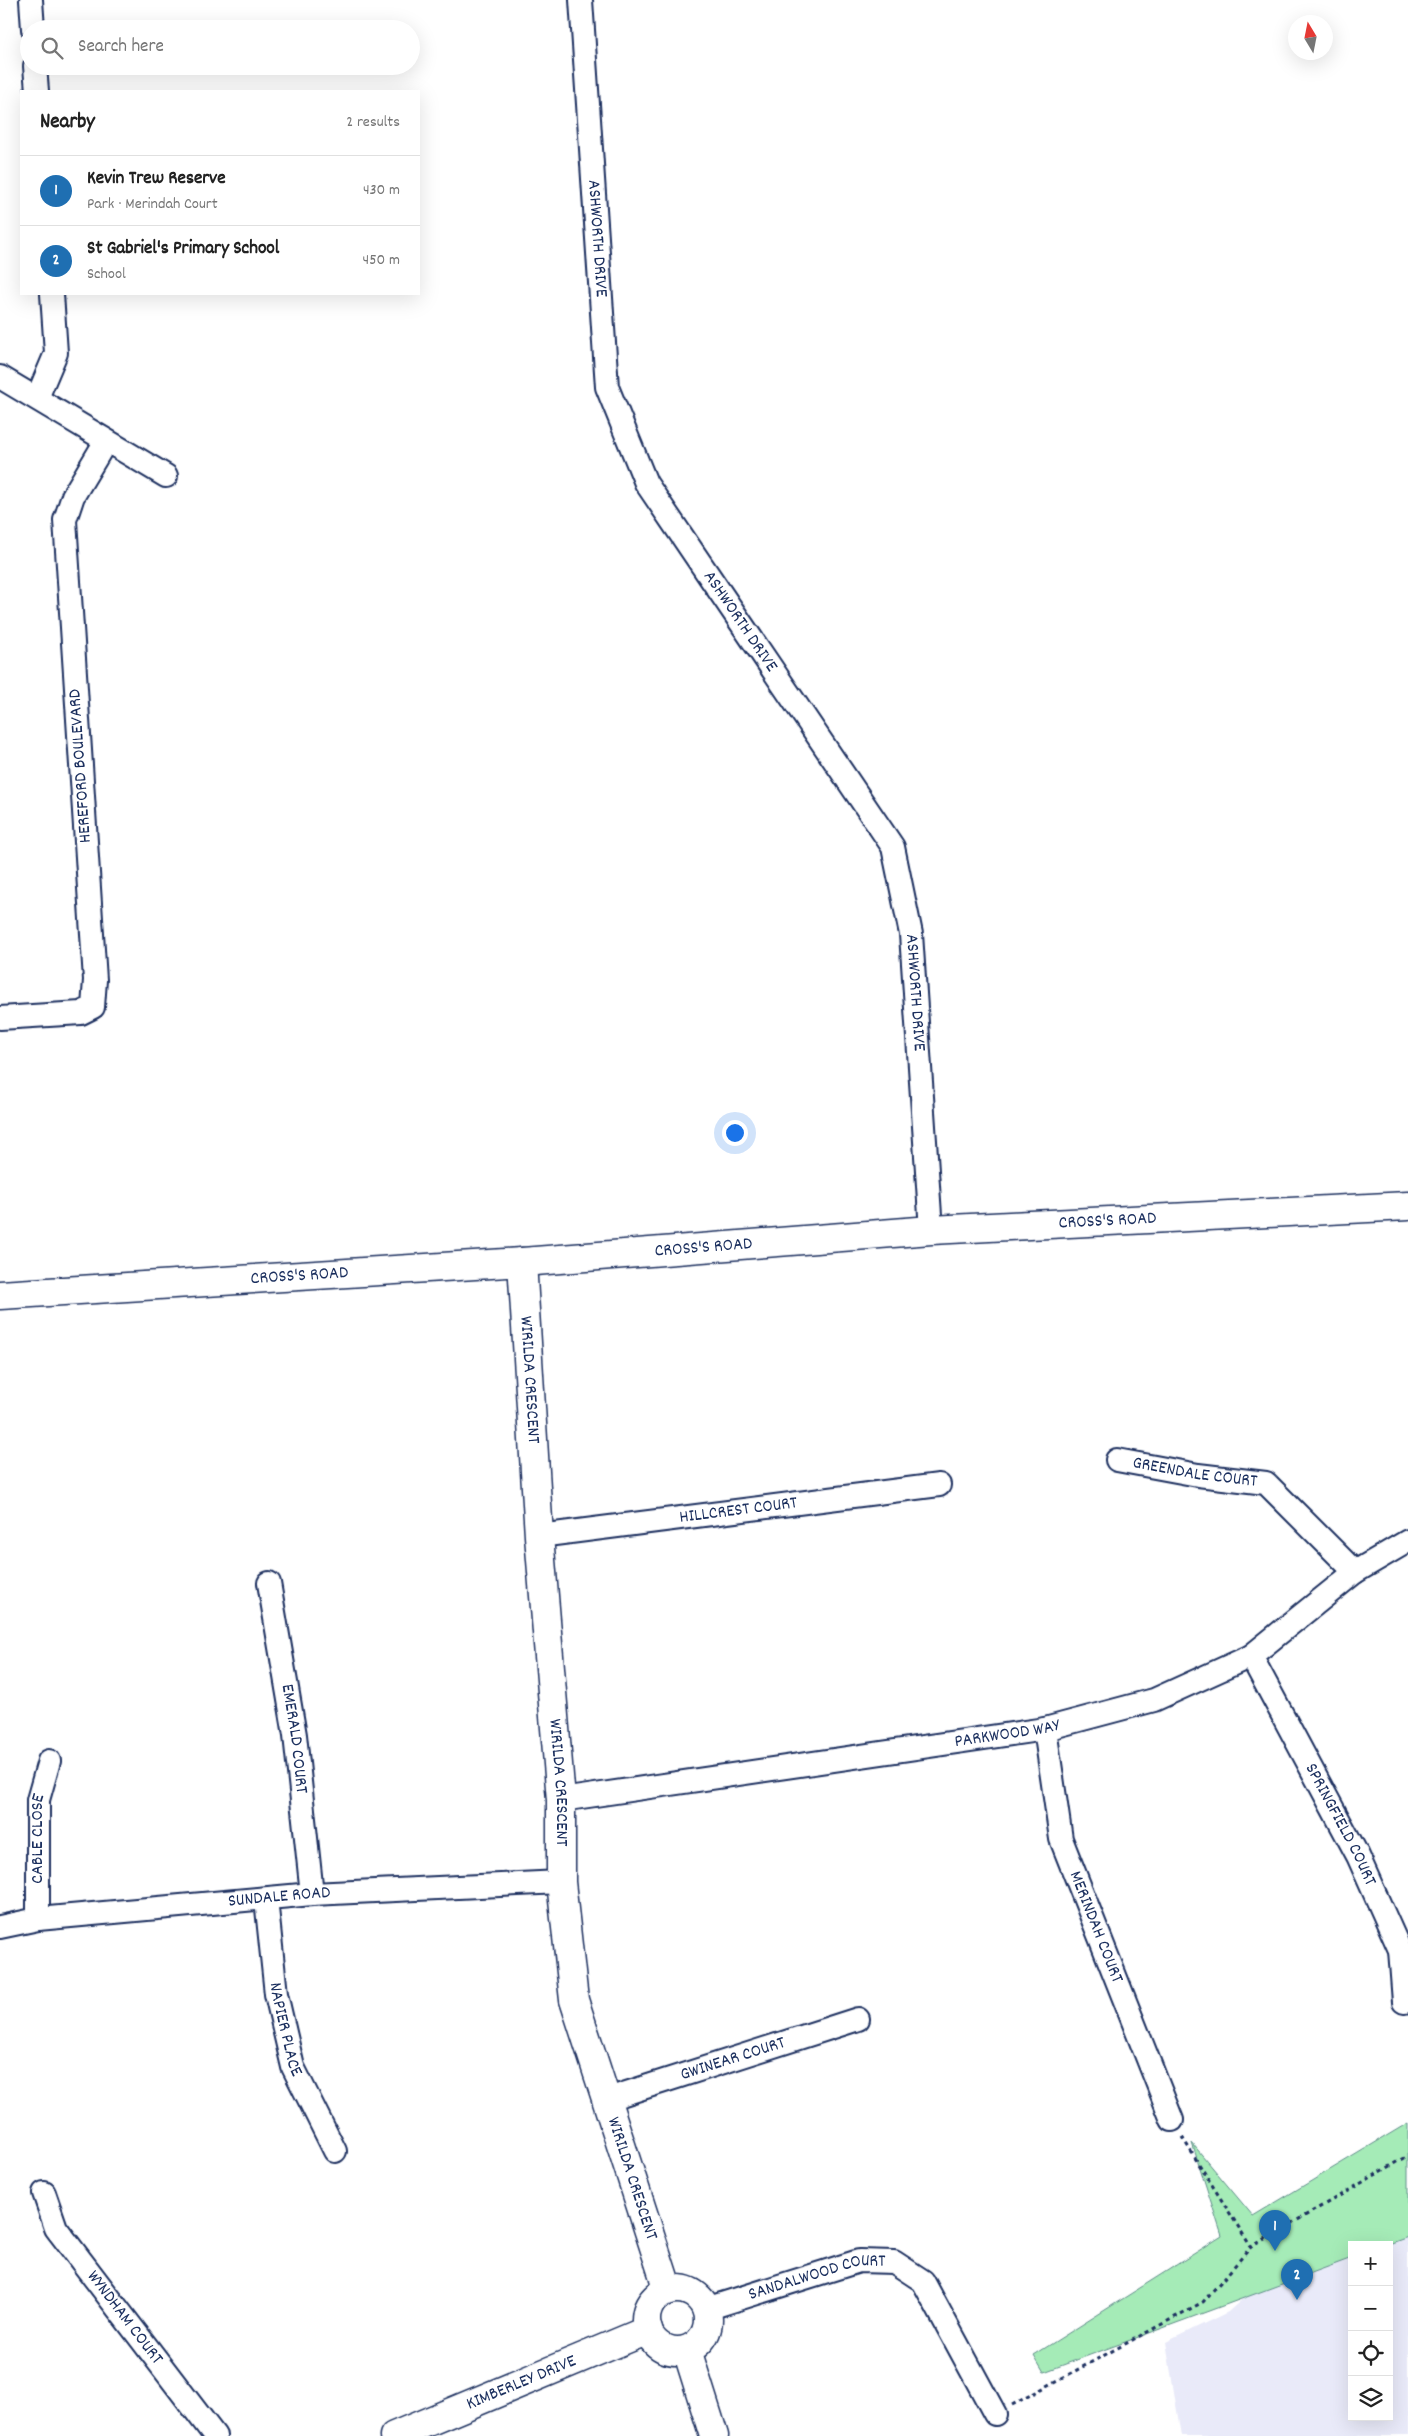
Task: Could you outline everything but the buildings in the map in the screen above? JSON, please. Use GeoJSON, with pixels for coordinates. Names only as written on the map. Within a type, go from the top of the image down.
{"type":"FeatureCollection","features":[{"type":"Feature","properties":{"kind":"street"},"geometry":{"type":"LineString","coordinates":[[31,0],[32,20]]}},
{"type":"Feature","properties":{"kind":"street","name":"ASHWORTH DRIVE"},"geometry":{"type":"LineString","coordinates":[[581,0],[607,387],[646,483],[893,847],[911,934],[931,1230]]}},
{"type":"Feature","properties":{"kind":"street"},"geometry":{"type":"LineString","coordinates":[[36,75],[37,90]]}},
{"type":"Feature","properties":{"kind":"street"},"geometry":{"type":"LineString","coordinates":[[37,398],[56,353],[52,295]]}},
{"type":"Feature","properties":{"kind":"street"},"geometry":{"type":"LineString","coordinates":[[0,378],[37,398],[166,476]]}},
{"type":"Feature","properties":{"kind":"street","name":"HEREFORD BOULEVARD"},"geometry":{"type":"LineString","coordinates":[[0,1018],[81,1013],[93,1006],[95,980],[65,520],[73,496],[106,441]]}},
{"type":"Feature","properties":{"kind":"street","name":"CROSS'S ROAD"},"geometry":{"type":"LineString","coordinates":[[0,1295],[522,1262],[931,1230],[1408,1206]]}},
{"type":"Feature","properties":{"kind":"street","name":"WIRILDA CRESCENT"},"geometry":{"type":"LineString","coordinates":[[522,1262],[539,1536],[560,1800],[561,1882],[574,2000],[608,2098],[668,2290]]}},
{"type":"Feature","properties":{"kind":"street","name":"GREENDALE COURT"},"geometry":{"type":"LineString","coordinates":[[1117,1460],[1198,1475],[1266,1483],[1355,1572]]}},
{"type":"Feature","properties":{"kind":"street","name":"HILLCREST COURT"},"geometry":{"type":"LineString","coordinates":[[539,1536],[939,1485]]}},
{"type":"Feature","properties":{"kind":"street","name":"PARKWOOD WAY"},"geometry":{"type":"LineString","coordinates":[[560,1800],[1045,1728],[1154,1700],[1252,1656],[1355,1572],[1408,1541]]}},
{"type":"Feature","properties":{"kind":"street","name":"EMERALD COURT"},"geometry":{"type":"LineString","coordinates":[[269,1583],[295,1734],[312,1894]]}},
{"type":"Feature","properties":{"kind":"street","name":"SPRINGFIELD COURT"},"geometry":{"type":"LineString","coordinates":[[1252,1656],[1358,1856],[1400,1950],[1404,2002]]}},
{"type":"Feature","properties":{"kind":"street","name":"MERINDAH COURT"},"geometry":{"type":"LineString","coordinates":[[1045,1728],[1061,1839],[1172,2120]]}},
{"type":"Feature","properties":{"kind":"street","name":"CABLE CLOSE"},"geometry":{"type":"LineString","coordinates":[[38,1919],[38,1800],[49,1761]]}},
{"type":"Feature","properties":{"kind":"street","name":"SUNDALE ROAD"},"geometry":{"type":"LineString","coordinates":[[0,1926],[38,1919],[312,1894],[561,1882]]}},
{"type":"Feature","properties":{"kind":"street","name":"NAPIER PLACE"},"geometry":{"type":"LineString","coordinates":[[266,1898],[276,1994],[293,2067],[335,2152]]}},
{"type":"Feature","properties":{"kind":"street","name":"GWINEAR COURT"},"geometry":{"type":"LineString","coordinates":[[608,2098],[858,2020]]}},
{"type":"Feature","properties":{"kind":"street","name":"WYNDHAM COURT"},"geometry":{"type":"LineString","coordinates":[[44,2193],[56,2228],[215,2436]]}},
{"type":"Feature","properties":{"kind":"street","name":"SANDALWOOD COURT"},"geometry":{"type":"LineString","coordinates":[[706,2309],[859,2261],[894,2262],[923,2282],[995,2414]]}},
{"type":"Feature","properties":{"kind":"street"},"geometry":{"type":"LineString","coordinates":[[668,2290],[686,2290],[702,2301],[706,2309],[708,2322],[705,2333],[698,2343],[687,2350],[675,2351],[664,2348],[654,2340],[648,2330],[646,2318],[650,2306],[657,2296],[668,2290]]}},
{"type":"Feature","properties":{"kind":"street","name":"KIMBERLEY DRIVE"},"geometry":{"type":"LineString","coordinates":[[399,2435],[648,2330]]}},
{"type":"Feature","properties":{"kind":"street"},"geometry":{"type":"LineString","coordinates":[[687,2350],[714,2436]]}},
{"type":"Feature","properties":{"kind":"path"},"geometry":{"type":"LineString","coordinates":[[1172,2120],[1250,2247]]}},
{"type":"Feature","properties":{"kind":"path"},"geometry":{"type":"LineString","coordinates":[[995,2414],[1203,2302],[1250,2247],[1408,2156]]}},
{"type":"Feature","properties":{"kind":"shaded area"},"geometry":{"type":"Polygon","coordinates":[[[1408,2171],[1408,2436],[1181,2436],[1166,2342],[1228,2312],[1256,2287],[1408,2171]]]}},
{"type":"Feature","properties":{"kind":"green space"},"geometry":{"type":"Polygon","coordinates":[[[1408,2123],[1408,2237],[1393,2242],[1348,2241],[1348,2259],[1044,2372],[1034,2355],[1222,2236],[1192,2143],[1253,2216],[1408,2123]]]}},
{"type":"Feature","properties":{"kind":"place","name":"Kevin Trew Reserve"},"geometry":{"type":"Point","coordinates":[1275,2251]}},
{"type":"Feature","properties":{"kind":"place","name":"St Gabriel's Primary School"},"geometry":{"type":"Point","coordinates":[1297,2300]}}]}
